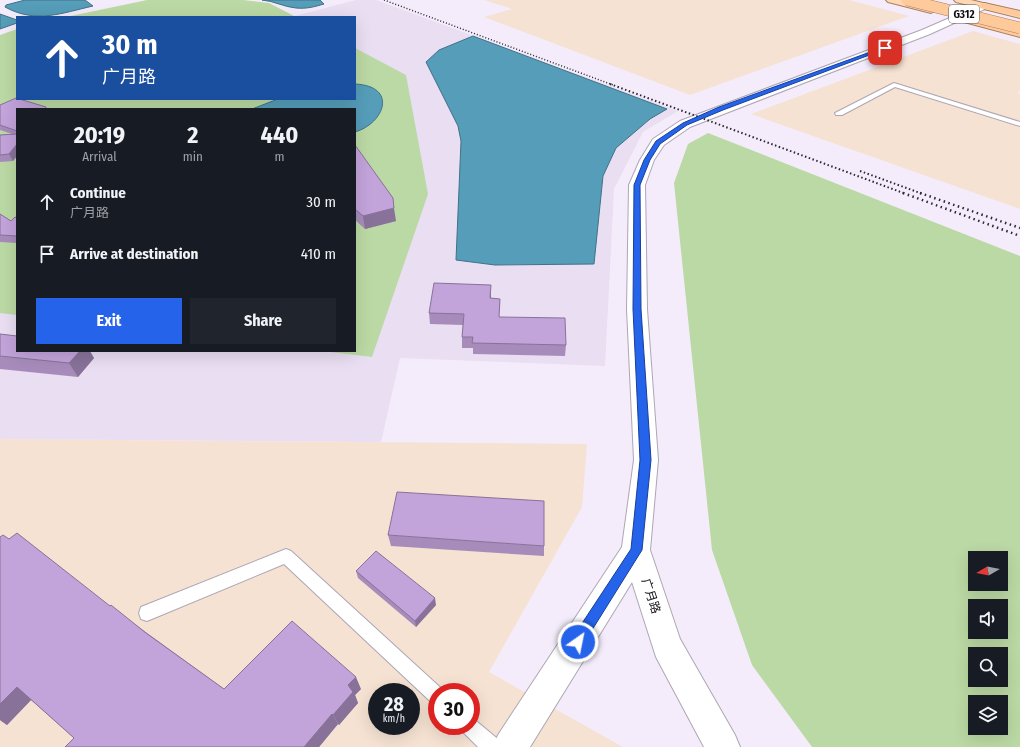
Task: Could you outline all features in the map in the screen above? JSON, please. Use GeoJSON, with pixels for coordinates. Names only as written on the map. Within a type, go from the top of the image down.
{"type":"FeatureCollection","features":[{"type":"Feature","properties":{"kind":"highway","name":"G312"},"geometry":{"type":"LineString","coordinates":[[907,0],[1020,28]]}},
{"type":"Feature","properties":{"kind":"highway","name":"G312"},"geometry":{"type":"LineString","coordinates":[[935,0],[1020,21]]}},
{"type":"Feature","properties":{"kind":"highway"},"geometry":{"type":"LineString","coordinates":[[984,6],[1020,14]]}},
{"type":"Feature","properties":{"kind":"highway"},"geometry":{"type":"LineString","coordinates":[[959,9],[1020,34]]}},
{"type":"Feature","properties":{"kind":"main road","name":"G312"},"geometry":{"type":"LineString","coordinates":[[891,0],[959,9],[984,6]]}},
{"type":"Feature","properties":{"kind":"street","name":"广月路"},"geometry":{"type":"LineString","coordinates":[[723,747],[667,646],[636,550],[646,460],[637,309],[637,185],[647,160],[658,142],[685,124],[721,108],[926,32],[959,9],[984,6]]}},
{"type":"Feature","properties":{"kind":"street"},"geometry":{"type":"LineString","coordinates":[[510,747],[636,550]]}},
{"type":"Feature","properties":{"kind":"lane"},"geometry":{"type":"LineString","coordinates":[[839,113],[894,85],[1020,124]]}},
{"type":"Feature","properties":{"kind":"lane"},"geometry":{"type":"LineString","coordinates":[[147,613],[286,556],[428,688]]}},
{"type":"Feature","properties":{"kind":"lane"},"geometry":{"type":"LineString","coordinates":[[479,735],[492,747]]}},
{"type":"Feature","properties":{"kind":"shaded area"},"geometry":{"type":"Polygon","coordinates":[[[356,0],[376,0],[678,111],[643,132],[614,189],[605,366],[400,358],[381,442],[0,439],[0,85],[16,98],[16,100],[356,100],[356,16],[295,16],[356,0]]]}},
{"type":"Feature","properties":{"kind":"shaded area"},"geometry":{"type":"Polygon","coordinates":[[[484,0],[849,0],[909,16],[690,95],[484,17],[512,9],[484,0]]]}},
{"type":"Feature","properties":{"kind":"shaded area"},"geometry":{"type":"Polygon","coordinates":[[[973,31],[1020,44],[1020,91],[1017,93],[1020,94],[1020,209],[751,114],[973,31]]]}},
{"type":"Feature","properties":{"kind":"shaded area"},"geometry":{"type":"Polygon","coordinates":[[[0,439],[587,444],[582,507],[489,672],[623,747],[0,747],[0,439]]]}},
{"type":"Feature","properties":{"kind":"green space"},"geometry":{"type":"Polygon","coordinates":[[[147,0],[243,0],[269,3],[294,16],[71,16],[147,0]]]}},
{"type":"Feature","properties":{"kind":"green space"},"geometry":{"type":"Polygon","coordinates":[[[16,29],[16,100],[356,100],[356,49],[406,75],[428,194],[372,357],[330,352],[356,352],[356,108],[16,108],[16,315],[0,313],[0,35],[16,29]]]}},
{"type":"Feature","properties":{"kind":"green space"},"geometry":{"type":"Polygon","coordinates":[[[708,133],[1020,256],[1020,747],[812,747],[752,665],[712,550],[674,183],[688,144],[708,133]]]}},
{"type":"Feature","properties":{"kind":"water"},"geometry":{"type":"Polygon","coordinates":[[[25,0],[85,0],[93,6],[49,16],[27,15],[5,7],[6,5],[25,0]]]}},
{"type":"Feature","properties":{"kind":"water"},"geometry":{"type":"Polygon","coordinates":[[[262,0],[320,0],[324,4],[310,8],[300,8],[262,0]]]}},
{"type":"Feature","properties":{"kind":"water"},"geometry":{"type":"Polygon","coordinates":[[[0,14],[16,20],[16,23],[0,29],[0,14]]]}},
{"type":"Feature","properties":{"kind":"water"},"geometry":{"type":"Polygon","coordinates":[[[473,36],[667,109],[650,119],[616,148],[603,176],[594,264],[495,265],[456,260],[461,141],[458,126],[426,62],[439,50],[473,36]]]}},
{"type":"Feature","properties":{"kind":"water"},"geometry":{"type":"Polygon","coordinates":[[[356,84],[369,86],[377,91],[382,98],[380,113],[374,121],[356,132],[356,108],[255,108],[275,100],[356,100],[356,84]]]}},
{"type":"Feature","properties":{"kind":"building"},"geometry":{"type":"Polygon","coordinates":[[[16,98],[16,100],[23,100],[46,107],[16,108],[16,131],[0,125],[0,105],[16,98]]]}},
{"type":"Feature","properties":{"kind":"building"},"geometry":{"type":"Polygon","coordinates":[[[16,134],[16,145],[9,154],[0,155],[0,135],[16,134]]]}},
{"type":"Feature","properties":{"kind":"building"},"geometry":{"type":"Polygon","coordinates":[[[356,146],[393,198],[394,208],[363,216],[356,210],[356,146]]]}},
{"type":"Feature","properties":{"kind":"building"},"geometry":{"type":"Polygon","coordinates":[[[0,214],[11,221],[16,218],[16,236],[0,235],[0,214]]]}},
{"type":"Feature","properties":{"kind":"building"},"geometry":{"type":"Polygon","coordinates":[[[434,283],[491,285],[490,298],[500,299],[499,317],[565,318],[566,345],[472,343],[473,337],[462,337],[464,314],[429,313],[434,283]]]}},
{"type":"Feature","properties":{"kind":"building"},"geometry":{"type":"Polygon","coordinates":[[[0,334],[16,336],[16,352],[79,352],[69,363],[0,356],[0,334]]]}},
{"type":"Feature","properties":{"kind":"building"},"geometry":{"type":"Polygon","coordinates":[[[397,492],[544,501],[544,546],[388,535],[397,492]]]}},
{"type":"Feature","properties":{"kind":"building"},"geometry":{"type":"Polygon","coordinates":[[[17,533],[110,606],[111,605],[146,633],[224,689],[292,621],[356,677],[348,685],[353,692],[304,747],[65,747],[74,738],[17,687],[0,704],[0,537],[3,535],[9,539],[17,533]]]}},
{"type":"Feature","properties":{"kind":"building"},"geometry":{"type":"Polygon","coordinates":[[[376,551],[435,598],[415,621],[356,571],[376,551]]]}},
{"type":"Feature","properties":{"kind":"railway"},"geometry":{"type":"LineString","coordinates":[[384,0],[613,85]]}},
{"type":"Feature","properties":{"kind":"railway"},"geometry":{"type":"LineString","coordinates":[[610,84],[906,194]]}},
{"type":"Feature","properties":{"kind":"railway"},"geometry":{"type":"LineString","coordinates":[[860,171],[923,194]]}},
{"type":"Feature","properties":{"kind":"railway"},"geometry":{"type":"LineString","coordinates":[[903,193],[1020,236]]}},
{"type":"Feature","properties":{"kind":"railway"},"geometry":{"type":"LineString","coordinates":[[920,193],[1020,228]]}},
{"type":"Feature","properties":{"kind":"route"},"geometry":{"type":"LineString","coordinates":[[578,642],[636,550],[646,460],[637,309],[637,185],[647,160],[658,142],[685,124],[721,108],[885,48]]}}]}
